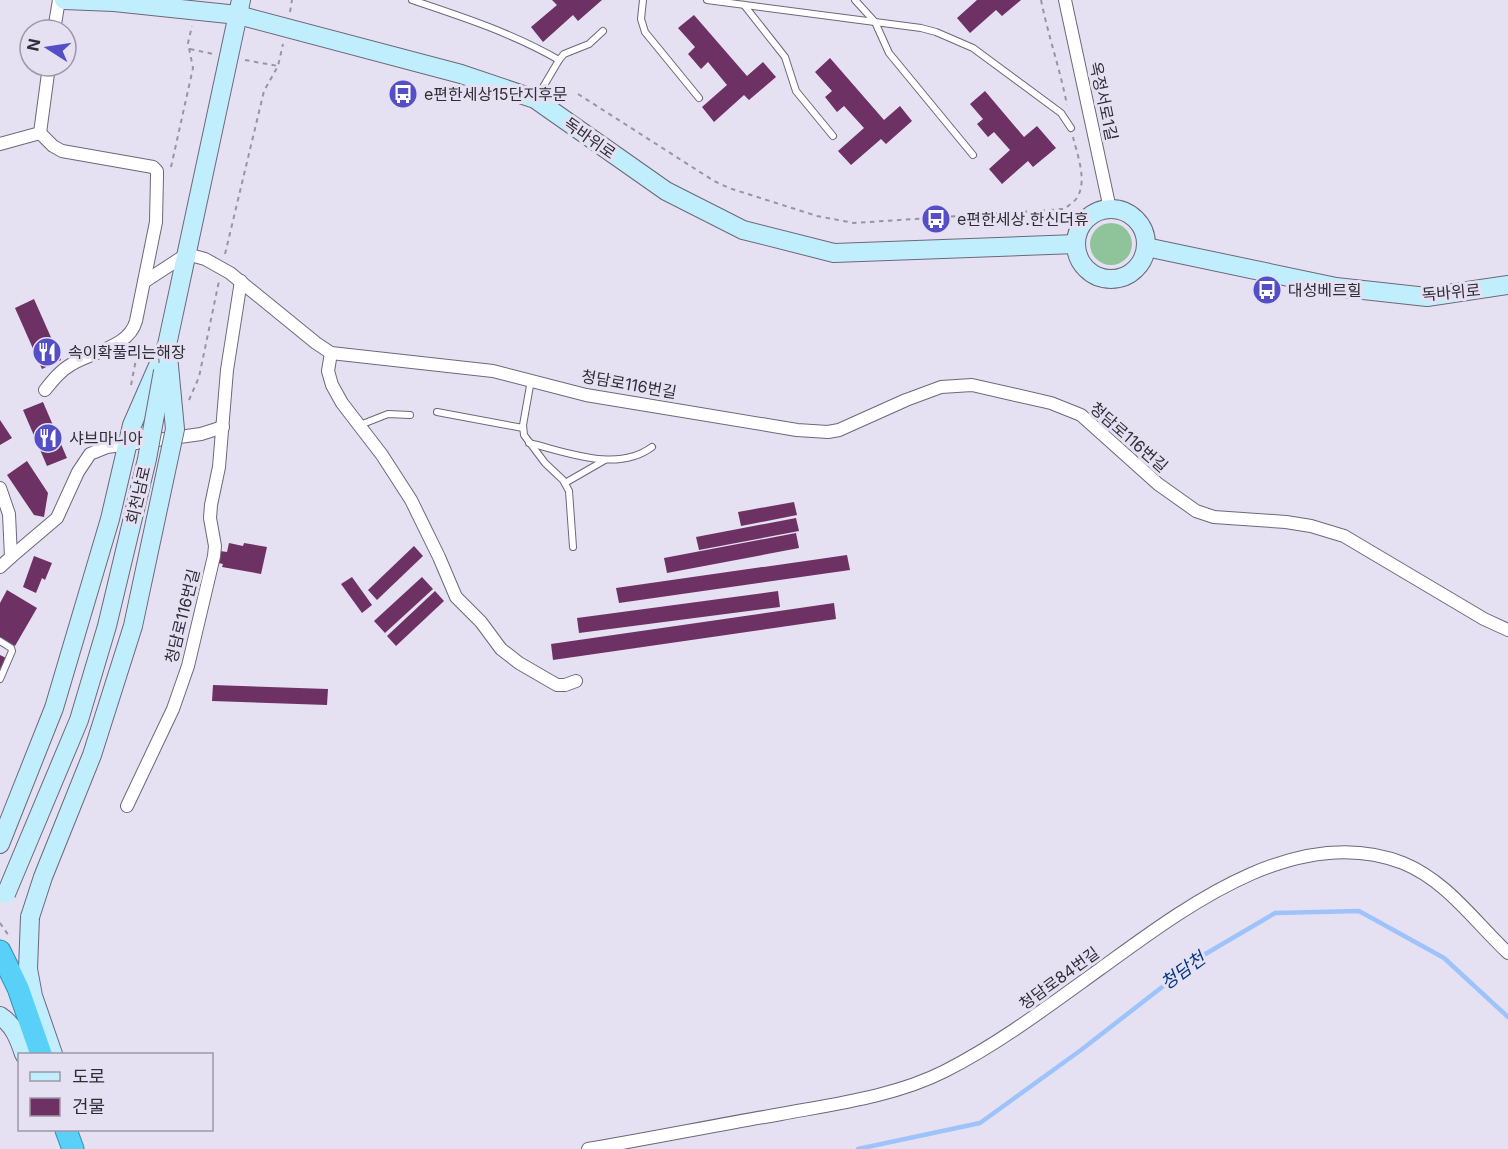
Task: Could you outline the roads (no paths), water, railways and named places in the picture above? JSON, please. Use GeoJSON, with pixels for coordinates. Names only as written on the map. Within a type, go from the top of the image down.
{"type":"FeatureCollection","features":[{"type":"Feature","properties":{"kind":"highway"},"geometry":{"type":"LineString","coordinates":[[0,951],[18,988],[40,1053]]}},
{"type":"Feature","properties":{"kind":"highway"},"geometry":{"type":"LineString","coordinates":[[66,1131],[73,1149]]}},
{"type":"Feature","properties":{"kind":"main road","name":"독바위로"},"geometry":{"type":"LineString","coordinates":[[64,0],[240,7],[461,74],[535,99],[666,191],[743,230],[834,253],[1076,244]]}},
{"type":"Feature","properties":{"kind":"main road","name":"회천남로"},"geometry":{"type":"LineString","coordinates":[[0,904],[38,820],[82,710],[107,626],[147,459],[167,345],[240,7]]}},
{"type":"Feature","properties":{"kind":"main road"},"geometry":{"type":"LineString","coordinates":[[1110,209],[1122,210],[1132,216],[1141,224],[1145,235],[1146,247],[1137,268],[1116,279],[1093,274],[1084,266],[1076,244],[1078,233],[1090,216],[1110,209]]}},
{"type":"Feature","properties":{"kind":"main road","name":"독바위로"},"geometry":{"type":"LineString","coordinates":[[1146,247],[1336,287],[1428,297],[1508,285]]}},
{"type":"Feature","properties":{"kind":"main road"},"geometry":{"type":"LineString","coordinates":[[0,844],[54,708],[107,530],[132,425],[167,345]]}},
{"type":"Feature","properties":{"kind":"main road"},"geometry":{"type":"LineString","coordinates":[[53,1053],[33,996],[28,969],[30,917],[92,755],[137,607],[175,429],[167,345]]}},
{"type":"Feature","properties":{"kind":"main road"},"geometry":{"type":"LineString","coordinates":[[0,1016],[9,1022],[24,1053]]}},
{"type":"Feature","properties":{"kind":"street"},"geometry":{"type":"LineString","coordinates":[[56,18],[59,0]]}},
{"type":"Feature","properties":{"kind":"street","name":"옥정서로1길"},"geometry":{"type":"LineString","coordinates":[[1065,0],[1110,209]]}},
{"type":"Feature","properties":{"kind":"street"},"geometry":{"type":"LineString","coordinates":[[40,133],[47,78]]}},
{"type":"Feature","properties":{"kind":"street"},"geometry":{"type":"LineString","coordinates":[[0,144],[40,133]]}},
{"type":"Feature","properties":{"kind":"street"},"geometry":{"type":"LineString","coordinates":[[40,133],[53,146],[62,151],[155,169],[157,176],[156,222],[135,327],[129,336],[71,364],[58,374],[45,390]]}},
{"type":"Feature","properties":{"kind":"street"},"geometry":{"type":"LineString","coordinates":[[144,282],[187,254]]}},
{"type":"Feature","properties":{"kind":"street","name":"청담로116번길"},"geometry":{"type":"LineString","coordinates":[[187,254],[217,264],[331,353],[493,371],[586,395],[814,432],[839,430],[926,392],[957,385],[996,389],[1051,403],[1082,416],[1158,484],[1196,511],[1214,517],[1311,526],[1344,536],[1484,619],[1508,630]]}},
{"type":"Feature","properties":{"kind":"street","name":"청담로116번길"},"geometry":{"type":"LineString","coordinates":[[128,806],[173,709],[188,666],[214,556],[215,546],[210,518],[219,467],[227,370],[241,281]]}},
{"type":"Feature","properties":{"kind":"street"},"geometry":{"type":"LineString","coordinates":[[331,353],[328,370],[332,385],[342,403],[386,460],[411,500],[439,557],[451,588],[462,605],[481,622],[501,650],[513,659],[557,685],[576,681]]}},
{"type":"Feature","properties":{"kind":"street"},"geometry":{"type":"LineString","coordinates":[[0,567],[57,519],[78,472],[90,454],[107,447],[201,434],[223,427]]}},
{"type":"Feature","properties":{"kind":"street"},"geometry":{"type":"LineString","coordinates":[[0,488],[9,514],[11,557]]}},
{"type":"Feature","properties":{"kind":"street","name":"청담로84번길"},"geometry":{"type":"LineString","coordinates":[[588,1149],[815,1107],[887,1091],[927,1079],[1021,1026],[1190,905],[1233,881],[1264,869],[1327,853],[1364,852],[1404,864],[1427,876],[1453,896],[1508,952]]}},
{"type":"Feature","properties":{"kind":"lane"},"geometry":{"type":"LineString","coordinates":[[412,0],[490,26],[527,42],[559,60]]}},
{"type":"Feature","properties":{"kind":"lane"},"geometry":{"type":"LineString","coordinates":[[643,0],[641,19],[645,32],[699,98]]}},
{"type":"Feature","properties":{"kind":"lane"},"geometry":{"type":"LineString","coordinates":[[707,0],[921,28],[973,48],[1061,113],[1071,128]]}},
{"type":"Feature","properties":{"kind":"lane"},"geometry":{"type":"LineString","coordinates":[[855,0],[875,22],[889,53],[973,155]]}},
{"type":"Feature","properties":{"kind":"lane"},"geometry":{"type":"LineString","coordinates":[[744,5],[785,57],[796,91],[833,136]]}},
{"type":"Feature","properties":{"kind":"lane"},"geometry":{"type":"LineString","coordinates":[[535,99],[564,54],[589,44],[603,31]]}},
{"type":"Feature","properties":{"kind":"lane"},"geometry":{"type":"LineString","coordinates":[[531,380],[523,428],[524,435],[548,467],[565,483],[569,491],[573,548]]}},
{"type":"Feature","properties":{"kind":"lane"},"geometry":{"type":"LineString","coordinates":[[437,412],[523,428]]}},
{"type":"Feature","properties":{"kind":"lane"},"geometry":{"type":"LineString","coordinates":[[360,425],[388,414],[410,415]]}},
{"type":"Feature","properties":{"kind":"lane"},"geometry":{"type":"LineString","coordinates":[[529,443],[605,460],[637,456],[652,447]]}},
{"type":"Feature","properties":{"kind":"lane"},"geometry":{"type":"LineString","coordinates":[[565,483],[605,460]]}},
{"type":"Feature","properties":{"kind":"lane"},"geometry":{"type":"LineString","coordinates":[[0,641],[12,651],[0,679]]}},
{"type":"Feature","properties":{"kind":"waterway","name":"청담천"},"geometry":{"type":"LineString","coordinates":[[858,1149],[980,1123],[1081,1050],[1202,956],[1275,913],[1359,911],[1444,958],[1508,1017]]}},
{"type":"Feature","properties":{"kind":"place","name":"e편한세상15단지후문"},"geometry":{"type":"Point","coordinates":[403,94]}},
{"type":"Feature","properties":{"kind":"place","name":"e편한세상.한신더휴"},"geometry":{"type":"Point","coordinates":[936,219]}},
{"type":"Feature","properties":{"kind":"place","name":"대성베르힐"},"geometry":{"type":"Point","coordinates":[1267,290]}},
{"type":"Feature","properties":{"kind":"place","name":"속이확풀리는해장"},"geometry":{"type":"Point","coordinates":[47,352]}},
{"type":"Feature","properties":{"kind":"place","name":"샤브마니아"},"geometry":{"type":"Point","coordinates":[48,438]}}]}
